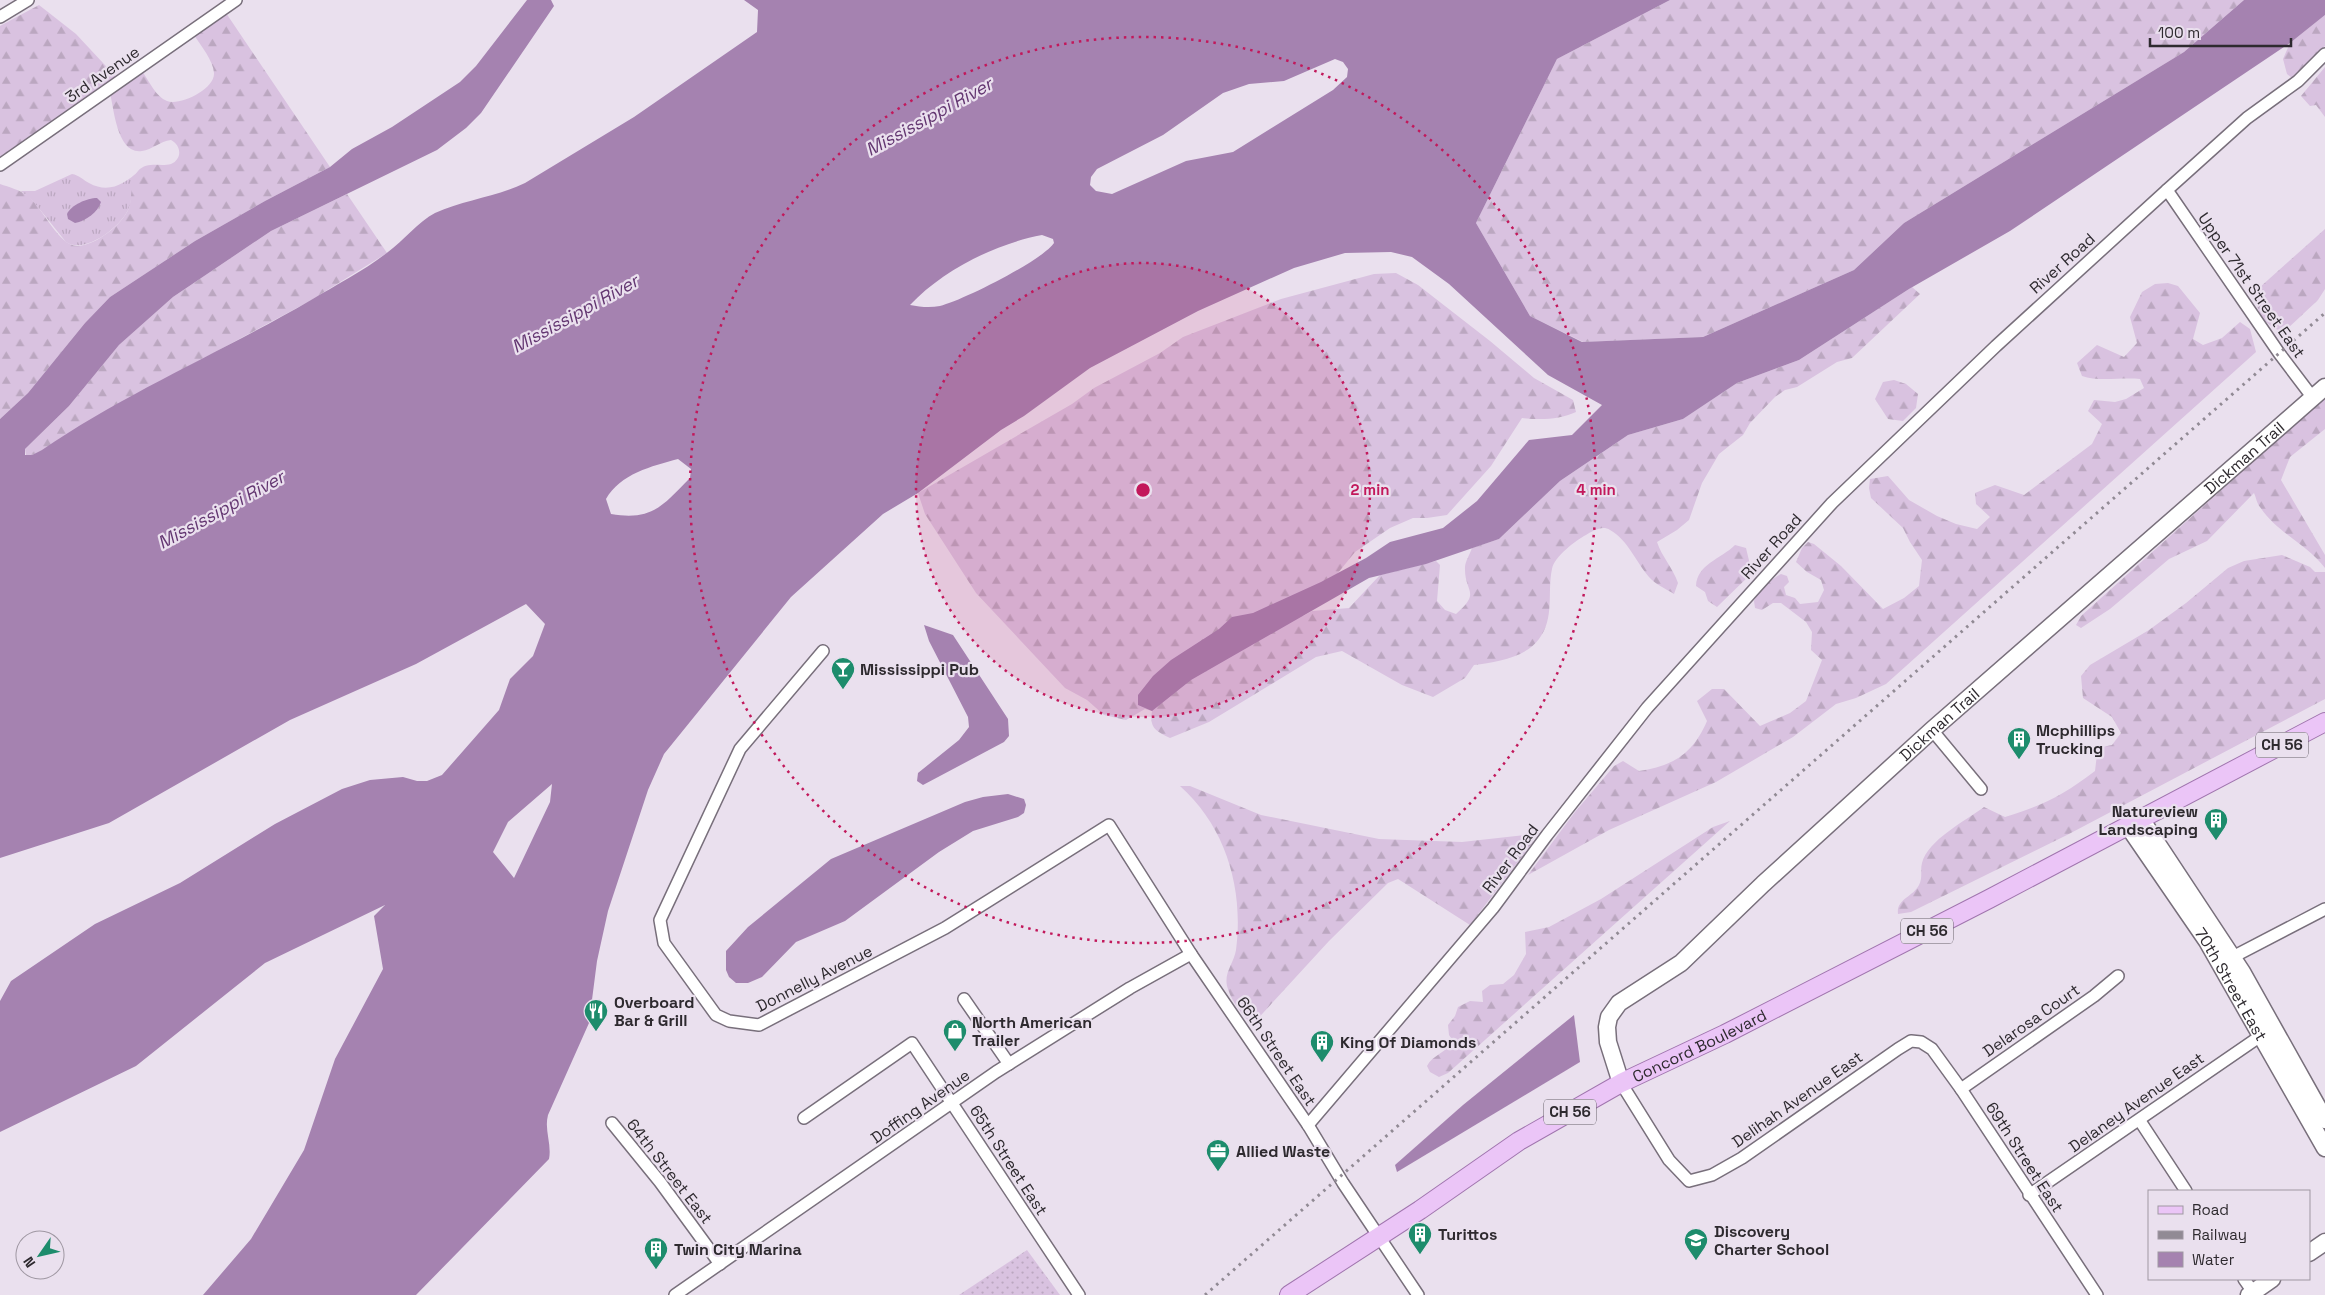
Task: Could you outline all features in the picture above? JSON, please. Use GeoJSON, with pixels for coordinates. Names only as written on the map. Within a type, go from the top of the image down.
{"type":"FeatureCollection","features":[{"type":"Feature","properties":{"kind":"main road","name":"CH 56"},"geometry":{"type":"LineString","coordinates":[[2135,823],[2325,722]]}},
{"type":"Feature","properties":{"kind":"main road","name":"Concord Boulevard"},"geometry":{"type":"LineString","coordinates":[[1289,1295],[1379,1237],[1520,1141],[1621,1083],[1725,1034],[2135,823]]}},
{"type":"Feature","properties":{"kind":"street"},"geometry":{"type":"LineString","coordinates":[[0,17],[28,0]]}},
{"type":"Feature","properties":{"kind":"street","name":"3rd Avenue"},"geometry":{"type":"LineString","coordinates":[[0,165],[236,0]]}},
{"type":"Feature","properties":{"kind":"street","name":"River Road"},"geometry":{"type":"LineString","coordinates":[[1308,1125],[1493,908],[1547,835],[1647,708],[1832,503],[1996,346],[2167,190],[2247,118],[2298,81],[2325,54]]}},
{"type":"Feature","properties":{"kind":"street","name":"Upper 71st Street East"},"geometry":{"type":"LineString","coordinates":[[2167,190],[2282,358],[2319,392]]}},
{"type":"Feature","properties":{"kind":"street","name":"Dickman Trail"},"geometry":{"type":"LineString","coordinates":[[1621,1083],[1608,1042],[1607,1027],[1613,1010],[1619,1003],[1681,963],[1763,884],[1932,730],[2319,392]]}},
{"type":"Feature","properties":{"kind":"street","name":"Donnelly Avenue"},"geometry":{"type":"LineString","coordinates":[[823,651],[740,749],[660,920],[664,943],[716,1015],[746,1025],[759,1025],[766,1022],[945,928],[1109,825]]}},
{"type":"Feature","properties":{"kind":"street"},"geometry":{"type":"LineString","coordinates":[[1932,730],[1981,789]]}},
{"type":"Feature","properties":{"kind":"street","name":"70th Street East"},"geometry":{"type":"LineString","coordinates":[[2135,823],[2226,960],[2325,1120]]}},
{"type":"Feature","properties":{"kind":"street","name":"66th Street East"},"geometry":{"type":"LineString","coordinates":[[1109,825],[1191,954],[1308,1125],[1342,1183],[1418,1295]]}},
{"type":"Feature","properties":{"kind":"street"},"geometry":{"type":"LineString","coordinates":[[2226,960],[2325,909]]}},
{"type":"Feature","properties":{"kind":"street","name":"Doffing Avenue"},"geometry":{"type":"LineString","coordinates":[[675,1295],[1009,1064],[1130,988],[1191,954]]}},
{"type":"Feature","properties":{"kind":"street","name":"70th Street East"},"geometry":{"type":"LineString","coordinates":[[2226,960],[2262,1035],[2308,1122],[2325,1148]]}},
{"type":"Feature","properties":{"kind":"street","name":"Delarosa Court"},"geometry":{"type":"LineString","coordinates":[[1961,1089],[2094,996],[2118,976]]}},
{"type":"Feature","properties":{"kind":"street"},"geometry":{"type":"LineString","coordinates":[[964,999],[1009,1064]]}},
{"type":"Feature","properties":{"kind":"street","name":"Delaney Avenue East"},"geometry":{"type":"LineString","coordinates":[[2029,1195],[2140,1121],[2262,1035]]}},
{"type":"Feature","properties":{"kind":"street","name":"Delihah Avenue East"},"geometry":{"type":"LineString","coordinates":[[1621,1083],[1669,1160],[1689,1181],[1712,1175],[1742,1158],[1898,1049],[1911,1041],[1921,1042]]}},
{"type":"Feature","properties":{"kind":"street","name":"69th Street East"},"geometry":{"type":"LineString","coordinates":[[1921,1042],[1932,1049],[1961,1089],[2096,1295]]}},
{"type":"Feature","properties":{"kind":"street","name":"65th Street East"},"geometry":{"type":"LineString","coordinates":[[804,1118],[912,1043],[1079,1295]]}},
{"type":"Feature","properties":{"kind":"street"},"geometry":{"type":"LineString","coordinates":[[2140,1121],[2185,1190]]}},
{"type":"Feature","properties":{"kind":"street","name":"64th Street East"},"geometry":{"type":"LineString","coordinates":[[612,1123],[660,1182],[720,1264]]}},
{"type":"Feature","properties":{"kind":"street"},"geometry":{"type":"LineString","coordinates":[[2310,1252],[2325,1242]]}},
{"type":"Feature","properties":{"kind":"street"},"geometry":{"type":"LineString","coordinates":[[2249,1289],[2270,1280]]}},
{"type":"Feature","properties":{"kind":"green space"},"geometry":{"type":"Polygon","coordinates":[[[1670,0],[2244,0],[2184,52],[1904,223],[1854,270],[1703,337],[1583,342],[1530,316],[1476,223],[1557,59],[1670,0]]]}},
{"type":"Feature","properties":{"kind":"green space"},"geometry":{"type":"Polygon","coordinates":[[[39,5],[76,34],[117,78],[0,160],[0,26],[39,5]]]}},
{"type":"Feature","properties":{"kind":"green space"},"geometry":{"type":"Polygon","coordinates":[[[226,13],[330,167],[195,241],[110,297],[85,323],[28,393],[0,419],[0,184],[18,190],[28,196],[58,234],[71,245],[85,245],[108,233],[121,221],[129,208],[132,184],[138,171],[149,165],[171,164],[179,156],[179,149],[171,140],[142,151],[134,150],[127,146],[118,130],[110,93],[142,71],[156,92],[167,101],[180,101],[196,95],[209,85],[214,73],[209,58],[194,35],[226,13]]]}},
{"type":"Feature","properties":{"kind":"green space"},"geometry":{"type":"Polygon","coordinates":[[[2325,15],[2325,46],[2292,78],[2287,74],[2283,59],[2290,43],[2325,15]]]}},
{"type":"Feature","properties":{"kind":"green space"},"geometry":{"type":"Polygon","coordinates":[[[2325,67],[2325,117],[2316,105],[2310,106],[2301,96],[2325,67]]]}},
{"type":"Feature","properties":{"kind":"green space"},"geometry":{"type":"Polygon","coordinates":[[[139,171],[136,175],[129,208],[119,223],[102,237],[83,245],[74,245],[66,242],[33,201],[21,191],[35,191],[72,174],[103,188],[116,186],[128,180],[139,171]]]}},
{"type":"Feature","properties":{"kind":"green space"},"geometry":{"type":"Polygon","coordinates":[[[347,194],[387,253],[308,302],[178,372],[43,450],[32,455],[26,455],[25,449],[69,406],[119,345],[173,297],[271,231],[347,194]]]}},
{"type":"Feature","properties":{"kind":"green space"},"geometry":{"type":"Polygon","coordinates":[[[2325,229],[2325,289],[2318,300],[2284,332],[2273,328],[2262,318],[2256,304],[2259,288],[2325,229]]]}},
{"type":"Feature","properties":{"kind":"green space"},"geometry":{"type":"Polygon","coordinates":[[[1396,273],[1418,285],[1534,378],[1573,400],[1576,412],[1563,417],[1549,419],[1522,418],[1491,466],[1447,515],[1413,518],[1390,528],[1355,552],[1303,616],[1312,611],[1349,608],[1380,575],[1436,561],[1440,565],[1437,601],[1445,610],[1456,614],[1470,596],[1465,576],[1465,567],[1472,548],[1499,539],[1560,481],[1628,435],[1683,419],[1737,383],[1799,360],[1912,287],[1920,294],[1852,358],[1837,362],[1797,387],[1785,390],[1775,397],[1750,423],[1743,435],[1719,454],[1702,483],[1689,520],[1657,542],[1678,583],[1674,594],[1649,577],[1622,539],[1610,530],[1601,528],[1589,533],[1571,545],[1554,564],[1551,578],[1549,614],[1544,631],[1539,639],[1526,651],[1518,655],[1474,665],[1465,678],[1433,697],[1402,685],[1342,651],[1316,657],[1209,722],[1170,738],[1153,725],[1152,711],[1145,709],[1126,720],[1104,715],[1087,700],[1065,688],[976,593],[925,514],[918,493],[1072,404],[1094,388],[1160,353],[1183,337],[1281,299],[1374,274],[1396,273]]]}},
{"type":"Feature","properties":{"kind":"green space"},"geometry":{"type":"Polygon","coordinates":[[[2168,283],[2178,286],[2200,313],[2193,339],[2203,345],[2222,338],[2240,322],[2250,329],[2256,352],[1886,684],[1856,698],[1836,704],[1793,737],[1716,782],[1609,830],[1528,875],[1575,812],[1614,766],[1623,761],[1639,771],[1651,769],[1672,762],[1688,750],[1707,721],[1697,701],[1712,689],[1724,689],[1760,726],[1790,713],[1806,701],[1822,660],[1811,650],[1812,632],[1806,622],[1781,603],[1773,603],[1762,610],[1755,608],[1754,601],[1765,586],[1781,574],[1787,576],[1789,582],[1784,587],[1786,595],[1795,598],[1800,604],[1818,602],[1824,590],[1821,580],[1807,572],[1796,562],[1802,548],[1808,542],[1814,544],[1841,566],[1883,609],[1904,598],[1919,586],[1922,560],[1903,528],[1871,498],[1870,479],[1888,476],[1909,500],[1937,516],[1956,524],[1977,529],[1990,517],[1976,504],[1975,493],[1995,485],[2024,495],[2092,444],[2102,424],[2088,411],[2094,400],[2115,402],[2126,399],[2144,388],[2140,379],[2095,379],[2082,376],[2077,363],[2097,345],[2124,357],[2137,343],[2130,317],[2142,292],[2155,284],[2168,283]]]}},
{"type":"Feature","properties":{"kind":"green space"},"geometry":{"type":"Polygon","coordinates":[[[1894,380],[1906,384],[1918,394],[1916,408],[1903,421],[1888,419],[1875,399],[1883,382],[1894,380]]]}},
{"type":"Feature","properties":{"kind":"green space"},"geometry":{"type":"Polygon","coordinates":[[[2325,397],[2325,429],[2290,457],[2281,480],[2325,555],[2325,568],[2310,552],[2267,516],[2259,506],[2254,493],[2207,541],[2169,559],[2110,609],[2081,628],[2076,625],[2081,616],[2325,397]]]}},
{"type":"Feature","properties":{"kind":"green space"},"geometry":{"type":"Polygon","coordinates":[[[1735,545],[1746,548],[1752,573],[1717,607],[1708,601],[1705,592],[1696,586],[1697,578],[1705,567],[1735,545]]]}},
{"type":"Feature","properties":{"kind":"green space"},"geometry":{"type":"Polygon","coordinates":[[[2282,555],[2310,567],[2315,572],[2325,572],[2325,699],[2067,835],[1911,912],[1898,914],[1902,901],[1919,885],[1922,863],[1926,855],[1939,839],[1948,832],[1984,807],[2005,817],[2042,804],[2095,771],[2097,754],[2102,747],[2112,745],[2121,733],[2112,717],[2083,698],[2081,676],[2090,665],[2149,630],[2186,603],[2228,568],[2244,561],[2282,555]]]}},
{"type":"Feature","properties":{"kind":"green space"},"geometry":{"type":"Polygon","coordinates":[[[1180,786],[1190,786],[1261,815],[1379,839],[1462,842],[1525,835],[1533,842],[1470,925],[1398,879],[1388,883],[1329,941],[1252,1025],[1234,1002],[1226,981],[1235,955],[1238,927],[1234,882],[1228,861],[1220,840],[1209,820],[1196,802],[1180,786]]]}},
{"type":"Feature","properties":{"kind":"green space"},"geometry":{"type":"Polygon","coordinates":[[[1730,821],[1448,1073],[1439,1077],[1430,1072],[1427,1066],[1429,1062],[1448,1048],[1453,1041],[1449,1035],[1448,1025],[1455,1016],[1458,1007],[1470,1001],[1483,1002],[1482,991],[1490,985],[1503,984],[1514,975],[1526,954],[1525,932],[1549,927],[1601,899],[1713,827],[1730,821]]]}},
{"type":"Feature","properties":{"kind":"green space"},"geometry":{"type":"Polygon","coordinates":[[[1027,1250],[1060,1295],[959,1295],[1027,1250]]]}},
{"type":"Feature","properties":{"kind":"water","name":"Mississippi River"},"geometry":{"type":"Polygon","coordinates":[[[527,0],[551,0],[554,6],[481,113],[466,128],[437,150],[271,231],[173,297],[119,345],[69,406],[25,449],[25,455],[32,455],[42,450],[107,409],[277,319],[350,277],[388,252],[423,221],[435,213],[503,192],[525,183],[634,117],[757,32],[758,10],[744,0],[1670,0],[1557,59],[1476,223],[1530,316],[1582,342],[1703,337],[1854,270],[1904,223],[2184,52],[2244,0],[2325,0],[2325,15],[2290,43],[2010,231],[1909,289],[1799,360],[1737,383],[1683,419],[1628,435],[1560,481],[1499,539],[1426,564],[1369,578],[1191,680],[1152,711],[1138,705],[1138,695],[1153,676],[1171,660],[1219,629],[1232,617],[1253,613],[1321,582],[1366,558],[1390,542],[1443,528],[1477,501],[1529,440],[1572,435],[1602,405],[1548,375],[1449,284],[1412,257],[1391,252],[1345,253],[1294,268],[1198,311],[1090,368],[1024,416],[1001,430],[918,493],[883,514],[791,597],[664,754],[648,790],[608,911],[597,961],[589,1023],[548,1115],[549,1159],[416,1295],[203,1295],[251,1239],[304,1150],[335,1059],[383,969],[374,916],[385,905],[265,963],[136,1066],[0,1132],[0,1001],[11,981],[95,924],[180,883],[275,824],[342,789],[370,780],[403,777],[417,781],[427,781],[442,775],[499,710],[510,679],[533,656],[545,624],[526,604],[416,664],[290,720],[109,823],[0,858],[0,419],[28,393],[85,323],[110,297],[195,241],[330,167],[352,149],[392,127],[460,82],[476,66],[527,0]],[[1335,59],[1284,81],[1249,84],[1223,93],[1163,135],[1097,169],[1091,177],[1090,185],[1096,191],[1112,194],[1186,161],[1233,152],[1333,90],[1347,77],[1348,69],[1343,62],[1335,59]],[[1042,235],[1024,239],[971,260],[923,292],[910,305],[936,307],[951,303],[1019,269],[1035,259],[1054,243],[1053,239],[1042,235]],[[678,459],[647,468],[628,477],[612,490],[606,499],[611,514],[637,515],[656,509],[690,478],[691,469],[678,459]],[[552,784],[508,822],[493,852],[514,878],[550,802],[552,784]]]}},
{"type":"Feature","properties":{"kind":"water"},"geometry":{"type":"Polygon","coordinates":[[[97,198],[101,202],[91,216],[75,223],[68,219],[67,214],[76,205],[97,198]]]}},
{"type":"Feature","properties":{"kind":"water"},"geometry":{"type":"Polygon","coordinates":[[[924,625],[953,635],[1008,719],[1009,736],[1004,742],[923,785],[917,781],[918,773],[959,740],[969,727],[968,717],[929,641],[924,625]]]}},
{"type":"Feature","properties":{"kind":"water"},"geometry":{"type":"Polygon","coordinates":[[[1008,794],[1024,799],[1026,805],[1024,813],[1018,817],[973,831],[939,852],[845,921],[796,942],[762,977],[748,983],[736,983],[729,977],[726,970],[726,951],[748,927],[831,859],[965,802],[983,797],[1008,794]]]}},
{"type":"Feature","properties":{"kind":"water"},"geometry":{"type":"Polygon","coordinates":[[[1574,1015],[1580,1062],[1397,1172],[1395,1165],[1463,1105],[1574,1015]]]}},
{"type":"Feature","properties":{"kind":"railway"},"geometry":{"type":"LineString","coordinates":[[1205,1295],[2325,313]]}},
{"type":"Feature","properties":{"kind":"place","name":"Mississippi Pub"},"geometry":{"type":"Point","coordinates":[843,690]}},
{"type":"Feature","properties":{"kind":"place","name":"Mcphillips Trucking"},"geometry":{"type":"Point","coordinates":[2019,760]}},
{"type":"Feature","properties":{"kind":"place","name":"Natureview Landscaping"},"geometry":{"type":"Point","coordinates":[2216,841]}},
{"type":"Feature","properties":{"kind":"place","name":"Overboard Bar & Grill"},"geometry":{"type":"Point","coordinates":[596,1032]}},
{"type":"Feature","properties":{"kind":"place","name":"North American Trailer"},"geometry":{"type":"Point","coordinates":[955,1052]}},
{"type":"Feature","properties":{"kind":"place","name":"King Of Diamonds"},"geometry":{"type":"Point","coordinates":[1322,1063]}},
{"type":"Feature","properties":{"kind":"place","name":"Allied Waste"},"geometry":{"type":"Point","coordinates":[1218,1172]}},
{"type":"Feature","properties":{"kind":"place","name":"Turittos"},"geometry":{"type":"Point","coordinates":[1420,1255]}},
{"type":"Feature","properties":{"kind":"place","name":"Discovery Charter School"},"geometry":{"type":"Point","coordinates":[1696,1261]}},
{"type":"Feature","properties":{"kind":"place","name":"Twin City Marina"},"geometry":{"type":"Point","coordinates":[656,1270]}}]}
